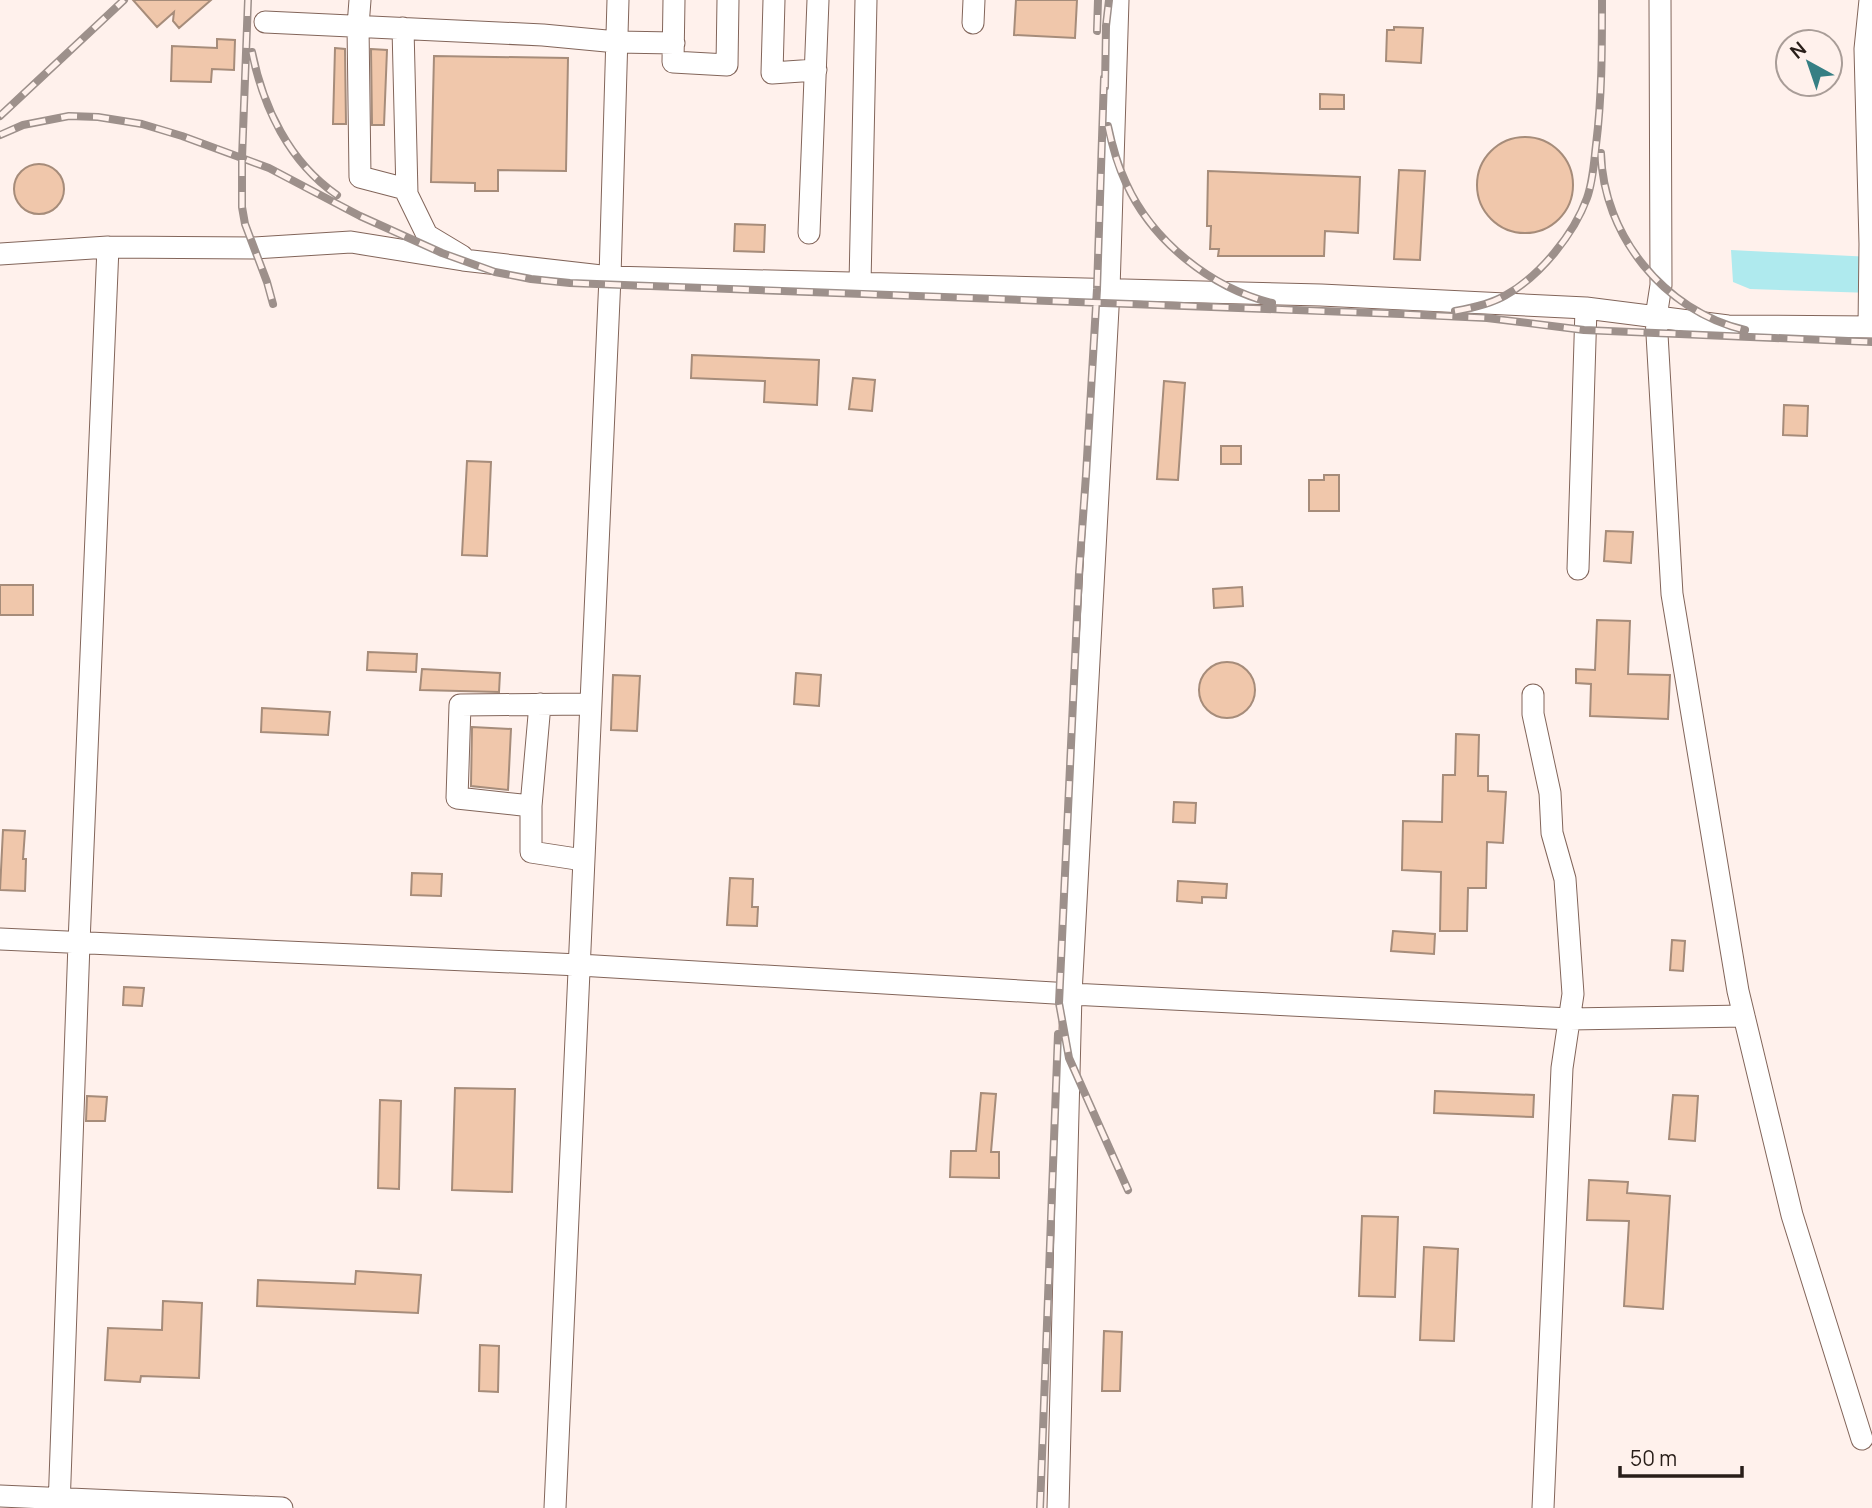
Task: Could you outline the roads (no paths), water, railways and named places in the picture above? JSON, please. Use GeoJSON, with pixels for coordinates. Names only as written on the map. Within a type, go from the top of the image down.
{"type":"FeatureCollection","features":[{"type":"Feature","properties":{"kind":"lane"},"geometry":{"type":"LineString","coordinates":[[359,0],[360,177],[406,189]]}},
{"type":"Feature","properties":{"kind":"lane"},"geometry":{"type":"LineString","coordinates":[[555,1508],[610,277],[618,0]]}},
{"type":"Feature","properties":{"kind":"lane"},"geometry":{"type":"LineString","coordinates":[[674,0],[673,62],[727,65],[728,0]]}},
{"type":"Feature","properties":{"kind":"lane"},"geometry":{"type":"LineString","coordinates":[[774,0],[772,73],[816,71]]}},
{"type":"Feature","properties":{"kind":"lane"},"geometry":{"type":"LineString","coordinates":[[809,233],[818,0]]}},
{"type":"Feature","properties":{"kind":"lane"},"geometry":{"type":"LineString","coordinates":[[860,284],[866,0]]}},
{"type":"Feature","properties":{"kind":"lane"},"geometry":{"type":"LineString","coordinates":[[973,23],[974,0]]}},
{"type":"Feature","properties":{"kind":"lane"},"geometry":{"type":"LineString","coordinates":[[1058,1508],[1071,994],[1109,290],[1118,0]]}},
{"type":"Feature","properties":{"kind":"lane"},"geometry":{"type":"LineString","coordinates":[[1660,0],[1661,285],[1656,317],[1672,594],[1738,991],[1793,1215],[1862,1439]]}},
{"type":"Feature","properties":{"kind":"lane"},"geometry":{"type":"LineString","coordinates":[[0,254],[108,247],[254,248],[351,242],[469,261],[610,277],[1321,295],[1586,308],[1728,326],[1870,320],[1865,49],[1870,0]]}},
{"type":"Feature","properties":{"kind":"lane"},"geometry":{"type":"LineString","coordinates":[[265,22],[674,43]]}},
{"type":"Feature","properties":{"kind":"lane"},"geometry":{"type":"LineString","coordinates":[[403,28],[407,194],[427,234],[469,261]]}},
{"type":"Feature","properties":{"kind":"lane"},"geometry":{"type":"LineString","coordinates":[[59,1503],[108,247]]}},
{"type":"Feature","properties":{"kind":"lane"},"geometry":{"type":"LineString","coordinates":[[1578,569],[1586,308]]}},
{"type":"Feature","properties":{"kind":"lane"},"geometry":{"type":"LineString","coordinates":[[1534,695],[1533,714],[1550,793],[1552,833],[1565,879],[1573,994],[1562,1068],[1543,1508]]}},
{"type":"Feature","properties":{"kind":"lane"},"geometry":{"type":"LineString","coordinates":[[540,704],[531,806],[531,852],[583,860]]}},
{"type":"Feature","properties":{"kind":"lane"},"geometry":{"type":"LineString","coordinates":[[531,806],[457,798],[460,705],[590,704]]}},
{"type":"Feature","properties":{"kind":"lane"},"geometry":{"type":"LineString","coordinates":[[0,939],[579,965],[1071,994],[1570,1018],[1744,1016]]}},
{"type":"Feature","properties":{"kind":"lane"},"geometry":{"type":"LineString","coordinates":[[0,1496],[59,1503],[282,1508]]}},
{"type":"Feature","properties":{"kind":"water"},"geometry":{"type":"Polygon","coordinates":[[[1731,250],[1872,257],[1872,293],[1750,289],[1733,282],[1731,250]]]}},
{"type":"Feature","properties":{"kind":"railway"},"geometry":{"type":"LineString","coordinates":[[0,116],[124,0]]}},
{"type":"Feature","properties":{"kind":"railway"},"geometry":{"type":"LineString","coordinates":[[248,0],[242,207],[245,224],[273,304]]}},
{"type":"Feature","properties":{"kind":"railway"},"geometry":{"type":"LineString","coordinates":[[1097,31],[1098,0]]}},
{"type":"Feature","properties":{"kind":"railway"},"geometry":{"type":"LineString","coordinates":[[1105,87],[1109,0]]}},
{"type":"Feature","properties":{"kind":"railway"},"geometry":{"type":"LineString","coordinates":[[1455,311],[1494,301],[1519,287],[1565,240],[1581,212],[1591,185],[1598,127],[1602,0]]}},
{"type":"Feature","properties":{"kind":"railway"},"geometry":{"type":"LineString","coordinates":[[252,52],[263,93],[281,132],[305,166],[337,195]]}},
{"type":"Feature","properties":{"kind":"railway"},"geometry":{"type":"LineString","coordinates":[[1104,78],[1097,289],[1079,573],[1059,1003],[1069,1058],[1128,1190]]}},
{"type":"Feature","properties":{"kind":"railway"},"geometry":{"type":"LineString","coordinates":[[0,135],[23,125],[69,116],[98,117],[142,124],[269,168],[360,216],[442,253],[495,272],[531,279],[570,283],[1487,318],[1584,330],[1872,342]]}},
{"type":"Feature","properties":{"kind":"railway"},"geometry":{"type":"LineString","coordinates":[[1108,126],[1126,183],[1137,204],[1168,243],[1206,274],[1249,296],[1272,303]]}},
{"type":"Feature","properties":{"kind":"railway"},"geometry":{"type":"LineString","coordinates":[[1601,153],[1604,183],[1613,213],[1626,240],[1643,265],[1664,287],[1689,306],[1716,320],[1745,330]]}},
{"type":"Feature","properties":{"kind":"railway"},"geometry":{"type":"LineString","coordinates":[[1040,1508],[1058,1034]]}}]}
